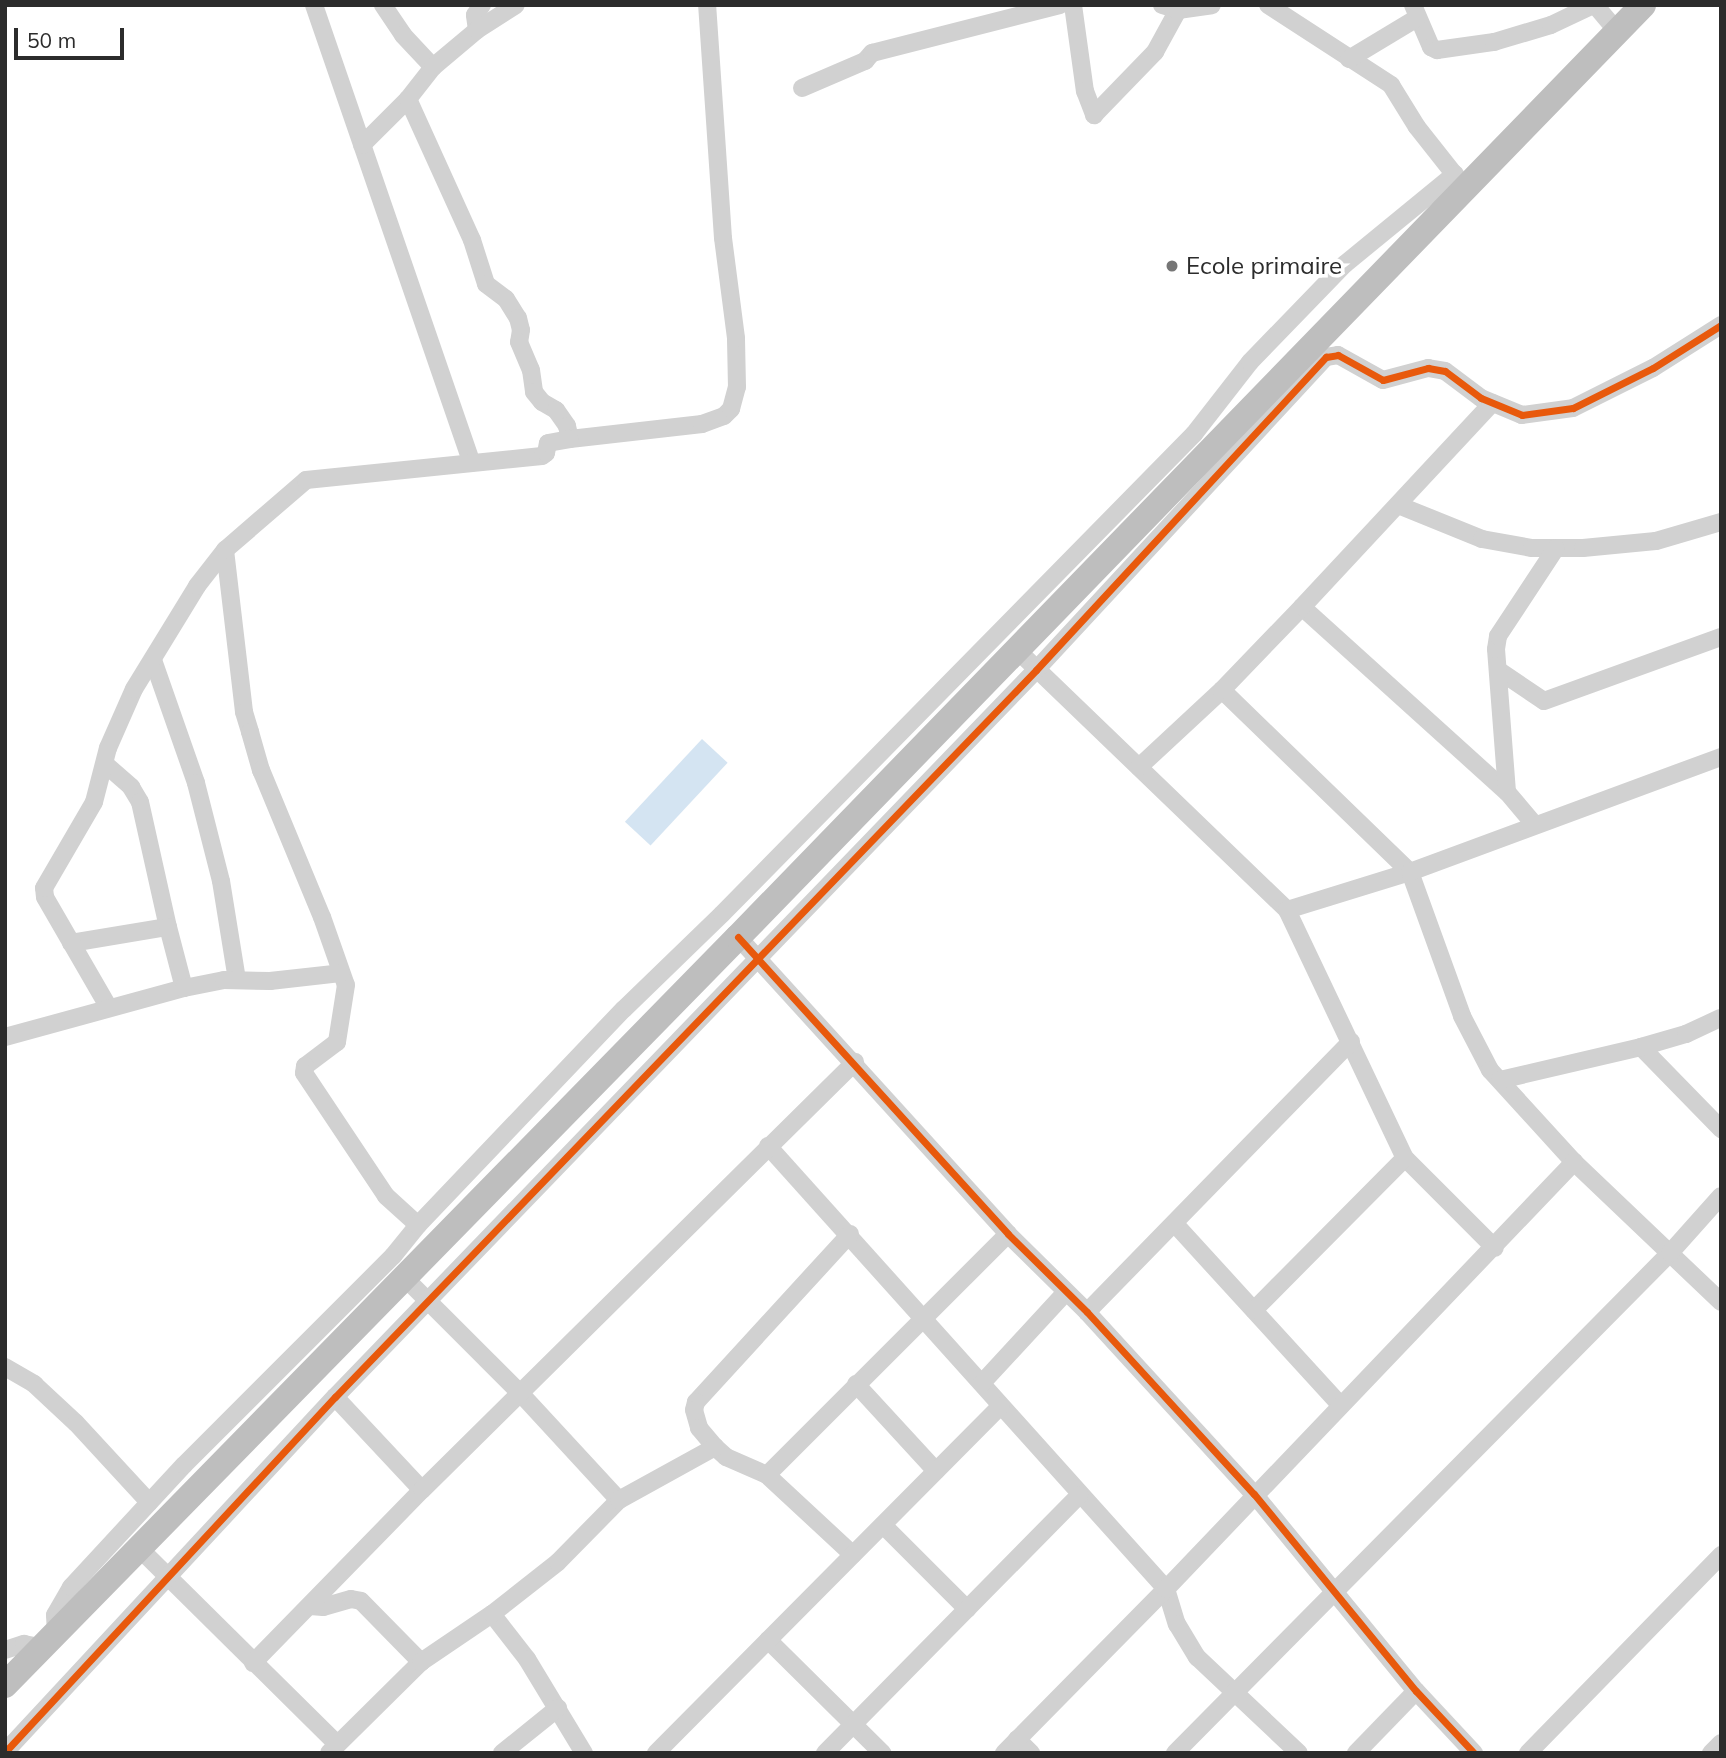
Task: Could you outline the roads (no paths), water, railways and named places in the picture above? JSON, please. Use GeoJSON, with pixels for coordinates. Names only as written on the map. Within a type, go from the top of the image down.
{"type":"FeatureCollection","features":[{"type":"Feature","properties":{"kind":"highway"},"geometry":{"type":"LineString","coordinates":[[5,1685],[1017,650],[1460,182],[1643,5]]}},
{"type":"Feature","properties":{"kind":"street"},"geometry":{"type":"LineString","coordinates":[[314,5],[472,463]]}},
{"type":"Feature","properties":{"kind":"street"},"geometry":{"type":"LineString","coordinates":[[383,5],[403,35],[433,67]]}},
{"type":"Feature","properties":{"kind":"street"},"geometry":{"type":"LineString","coordinates":[[477,30],[475,15],[482,5]]}},
{"type":"Feature","properties":{"kind":"street"},"geometry":{"type":"LineString","coordinates":[[362,145],[408,99],[433,67],[477,30],[516,5]]}},
{"type":"Feature","properties":{"kind":"street"},"geometry":{"type":"LineString","coordinates":[[109,1008],[45,897],[44,888],[94,802],[118,720],[197,586],[225,550],[306,480],[545,455],[548,443],[702,424],[724,416],[736,398],[736,338],[723,237],[707,5]]}},
{"type":"Feature","properties":{"kind":"street"},"geometry":{"type":"LineString","coordinates":[[802,88],[865,61],[872,53],[1060,5]]}},
{"type":"Feature","properties":{"kind":"street"},"geometry":{"type":"LineString","coordinates":[[1073,5],[1085,91],[1094,115],[1155,52],[1170,8],[1212,5]]}},
{"type":"Feature","properties":{"kind":"street"},"geometry":{"type":"LineString","coordinates":[[5,1650],[24,1644],[50,1641],[55,1615],[71,1587],[149,1502],[393,1256],[418,1225],[624,1009],[732,904],[1194,434],[1250,362],[1345,264],[1460,182],[1417,127],[1396,90],[1268,5]]}},
{"type":"Feature","properties":{"kind":"street"},"geometry":{"type":"LineString","coordinates":[[1349,59],[1415,11],[1431,47],[1441,50],[1493,41],[1551,25],[1594,5],[1618,32]]}},
{"type":"Feature","properties":{"kind":"street"},"geometry":{"type":"LineString","coordinates":[[408,99],[472,240],[486,284],[506,299],[518,318],[522,330],[519,342],[531,370],[534,392],[542,402],[556,410],[567,426],[570,439]]}},
{"type":"Feature","properties":{"kind":"street"},"geometry":{"type":"LineString","coordinates":[[5,1752],[165,1576],[335,1397],[1037,670],[1326,357],[1338,355],[1384,380],[1428,368],[1445,371],[1492,403],[1522,415],[1573,408],[1653,368],[1721,325]]}},
{"type":"Feature","properties":{"kind":"street"},"geometry":{"type":"LineString","coordinates":[[1139,767],[1222,690],[1492,403]]}},
{"type":"Feature","properties":{"kind":"street"},"geometry":{"type":"LineString","coordinates":[[1398,505],[1482,539],[1532,548],[1656,541],[1721,522]]}},
{"type":"Feature","properties":{"kind":"street"},"geometry":{"type":"LineString","coordinates":[[1507,792],[1498,636],[1556,548]]}},
{"type":"Feature","properties":{"kind":"street"},"geometry":{"type":"LineString","coordinates":[[225,550],[244,712],[346,993],[337,1042],[305,1066],[304,1073],[386,1196],[418,1225]]}},
{"type":"Feature","properties":{"kind":"street"},"geometry":{"type":"LineString","coordinates":[[1302,607],[1507,792],[1534,824]]}},
{"type":"Feature","properties":{"kind":"street"},"geometry":{"type":"LineString","coordinates":[[1498,670],[1544,701],[1721,637]]}},
{"type":"Feature","properties":{"kind":"street"},"geometry":{"type":"LineString","coordinates":[[1017,650],[1287,910],[1405,1158],[1494,1248]]}},
{"type":"Feature","properties":{"kind":"street"},"geometry":{"type":"LineString","coordinates":[[153,660],[196,783],[221,881],[237,980]]}},
{"type":"Feature","properties":{"kind":"street"},"geometry":{"type":"LineString","coordinates":[[1222,690],[1410,872],[1462,1016],[1481,1055],[1500,1080],[1574,1162],[1721,1302]]}},
{"type":"Feature","properties":{"kind":"street"},"geometry":{"type":"LineString","coordinates":[[1287,910],[1410,872],[1721,757]]}},
{"type":"Feature","properties":{"kind":"street"},"geometry":{"type":"LineString","coordinates":[[104,764],[131,788],[140,802],[184,988]]}},
{"type":"Feature","properties":{"kind":"street"},"geometry":{"type":"LineString","coordinates":[[71,943],[168,927]]}},
{"type":"Feature","properties":{"kind":"street"},"geometry":{"type":"LineString","coordinates":[[738,937],[855,1062],[1008,1234],[1087,1312],[1254,1494],[1416,1691],[1474,1753]]}},
{"type":"Feature","properties":{"kind":"street"},"geometry":{"type":"LineString","coordinates":[[5,1037],[184,988],[237,980],[270,981],[341,974]]}},
{"type":"Feature","properties":{"kind":"street"},"geometry":{"type":"LineString","coordinates":[[1500,1080],[1642,1047],[1686,1034],[1721,1018]]}},
{"type":"Feature","properties":{"kind":"street"},"geometry":{"type":"LineString","coordinates":[[1087,1312],[1351,1041]]}},
{"type":"Feature","properties":{"kind":"street"},"geometry":{"type":"LineString","coordinates":[[1642,1047],[1721,1129]]}},
{"type":"Feature","properties":{"kind":"street"},"geometry":{"type":"LineString","coordinates":[[253,1664],[422,1490],[522,1395],[768,1146],[855,1062]]}},
{"type":"Feature","properties":{"kind":"street"},"geometry":{"type":"LineString","coordinates":[[768,1146],[850,1234],[1079,1495],[1166,1589],[1177,1624],[1197,1657],[1299,1753]]}},
{"type":"Feature","properties":{"kind":"street"},"geometry":{"type":"LineString","coordinates":[[1254,1310],[1405,1158]]}},
{"type":"Feature","properties":{"kind":"street"},"geometry":{"type":"LineString","coordinates":[[1004,1753],[1166,1589],[1574,1162]]}},
{"type":"Feature","properties":{"kind":"street"},"geometry":{"type":"LineString","coordinates":[[1175,1753],[1670,1253],[1721,1196]]}},
{"type":"Feature","properties":{"kind":"street"},"geometry":{"type":"LineString","coordinates":[[1175,1224],[1341,1406]]}},
{"type":"Feature","properties":{"kind":"street"},"geometry":{"type":"LineString","coordinates":[[850,1234],[696,1402],[694,1418],[715,1447],[733,1460],[768,1475],[853,1555]]}},
{"type":"Feature","properties":{"kind":"street"},"geometry":{"type":"LineString","coordinates":[[768,1475],[1008,1234]]}},
{"type":"Feature","properties":{"kind":"street"},"geometry":{"type":"LineString","coordinates":[[404,1277],[431,1300],[619,1500]]}},
{"type":"Feature","properties":{"kind":"street"},"geometry":{"type":"LineString","coordinates":[[982,1384],[1065,1293]]}},
{"type":"Feature","properties":{"kind":"street"},"geometry":{"type":"LineString","coordinates":[[6,1368],[34,1384],[76,1423],[149,1502]]}},
{"type":"Feature","properties":{"kind":"street"},"geometry":{"type":"LineString","coordinates":[[856,1384],[936,1471]]}},
{"type":"Feature","properties":{"kind":"street"},"geometry":{"type":"LineString","coordinates":[[335,1397],[422,1490]]}},
{"type":"Feature","properties":{"kind":"street"},"geometry":{"type":"LineString","coordinates":[[656,1753],[1001,1406]]}},
{"type":"Feature","properties":{"kind":"street"},"geometry":{"type":"LineString","coordinates":[[139,1548],[333,1749],[421,1662],[492,1614],[558,1562],[619,1500],[715,1447]]}},
{"type":"Feature","properties":{"kind":"street"},"geometry":{"type":"LineString","coordinates":[[825,1753],[1079,1495]]}},
{"type":"Feature","properties":{"kind":"street"},"geometry":{"type":"LineString","coordinates":[[883,1525],[967,1609]]}},
{"type":"Feature","properties":{"kind":"street"},"geometry":{"type":"LineString","coordinates":[[1528,1753],[1721,1555]]}},
{"type":"Feature","properties":{"kind":"street"},"geometry":{"type":"LineString","coordinates":[[310,1606],[323,1607],[351,1599],[361,1601],[421,1662]]}},
{"type":"Feature","properties":{"kind":"street"},"geometry":{"type":"LineString","coordinates":[[492,1614],[527,1659],[584,1753]]}},
{"type":"Feature","properties":{"kind":"street"},"geometry":{"type":"LineString","coordinates":[[768,1640],[883,1753]]}},
{"type":"Feature","properties":{"kind":"street"},"geometry":{"type":"LineString","coordinates":[[1356,1753],[1416,1691]]}},
{"type":"Feature","properties":{"kind":"street"},"geometry":{"type":"LineString","coordinates":[[502,1753],[558,1708]]}},
{"type":"Feature","properties":{"kind":"street"},"geometry":{"type":"LineString","coordinates":[[1017,1739],[1031,1753]]}},
{"type":"Feature","properties":{"kind":"street"},"geometry":{"type":"LineString","coordinates":[[1712,1753],[1721,1743]]}},
{"type":"Feature","properties":{"kind":"water"},"geometry":{"type":"Polygon","coordinates":[[[702,739],[728,763],[651,846],[625,822],[702,739]]]}},
{"type":"Feature","properties":{"kind":"place","name":"Ecole primaire"},"geometry":{"type":"Point","coordinates":[1172,266]}}]}
